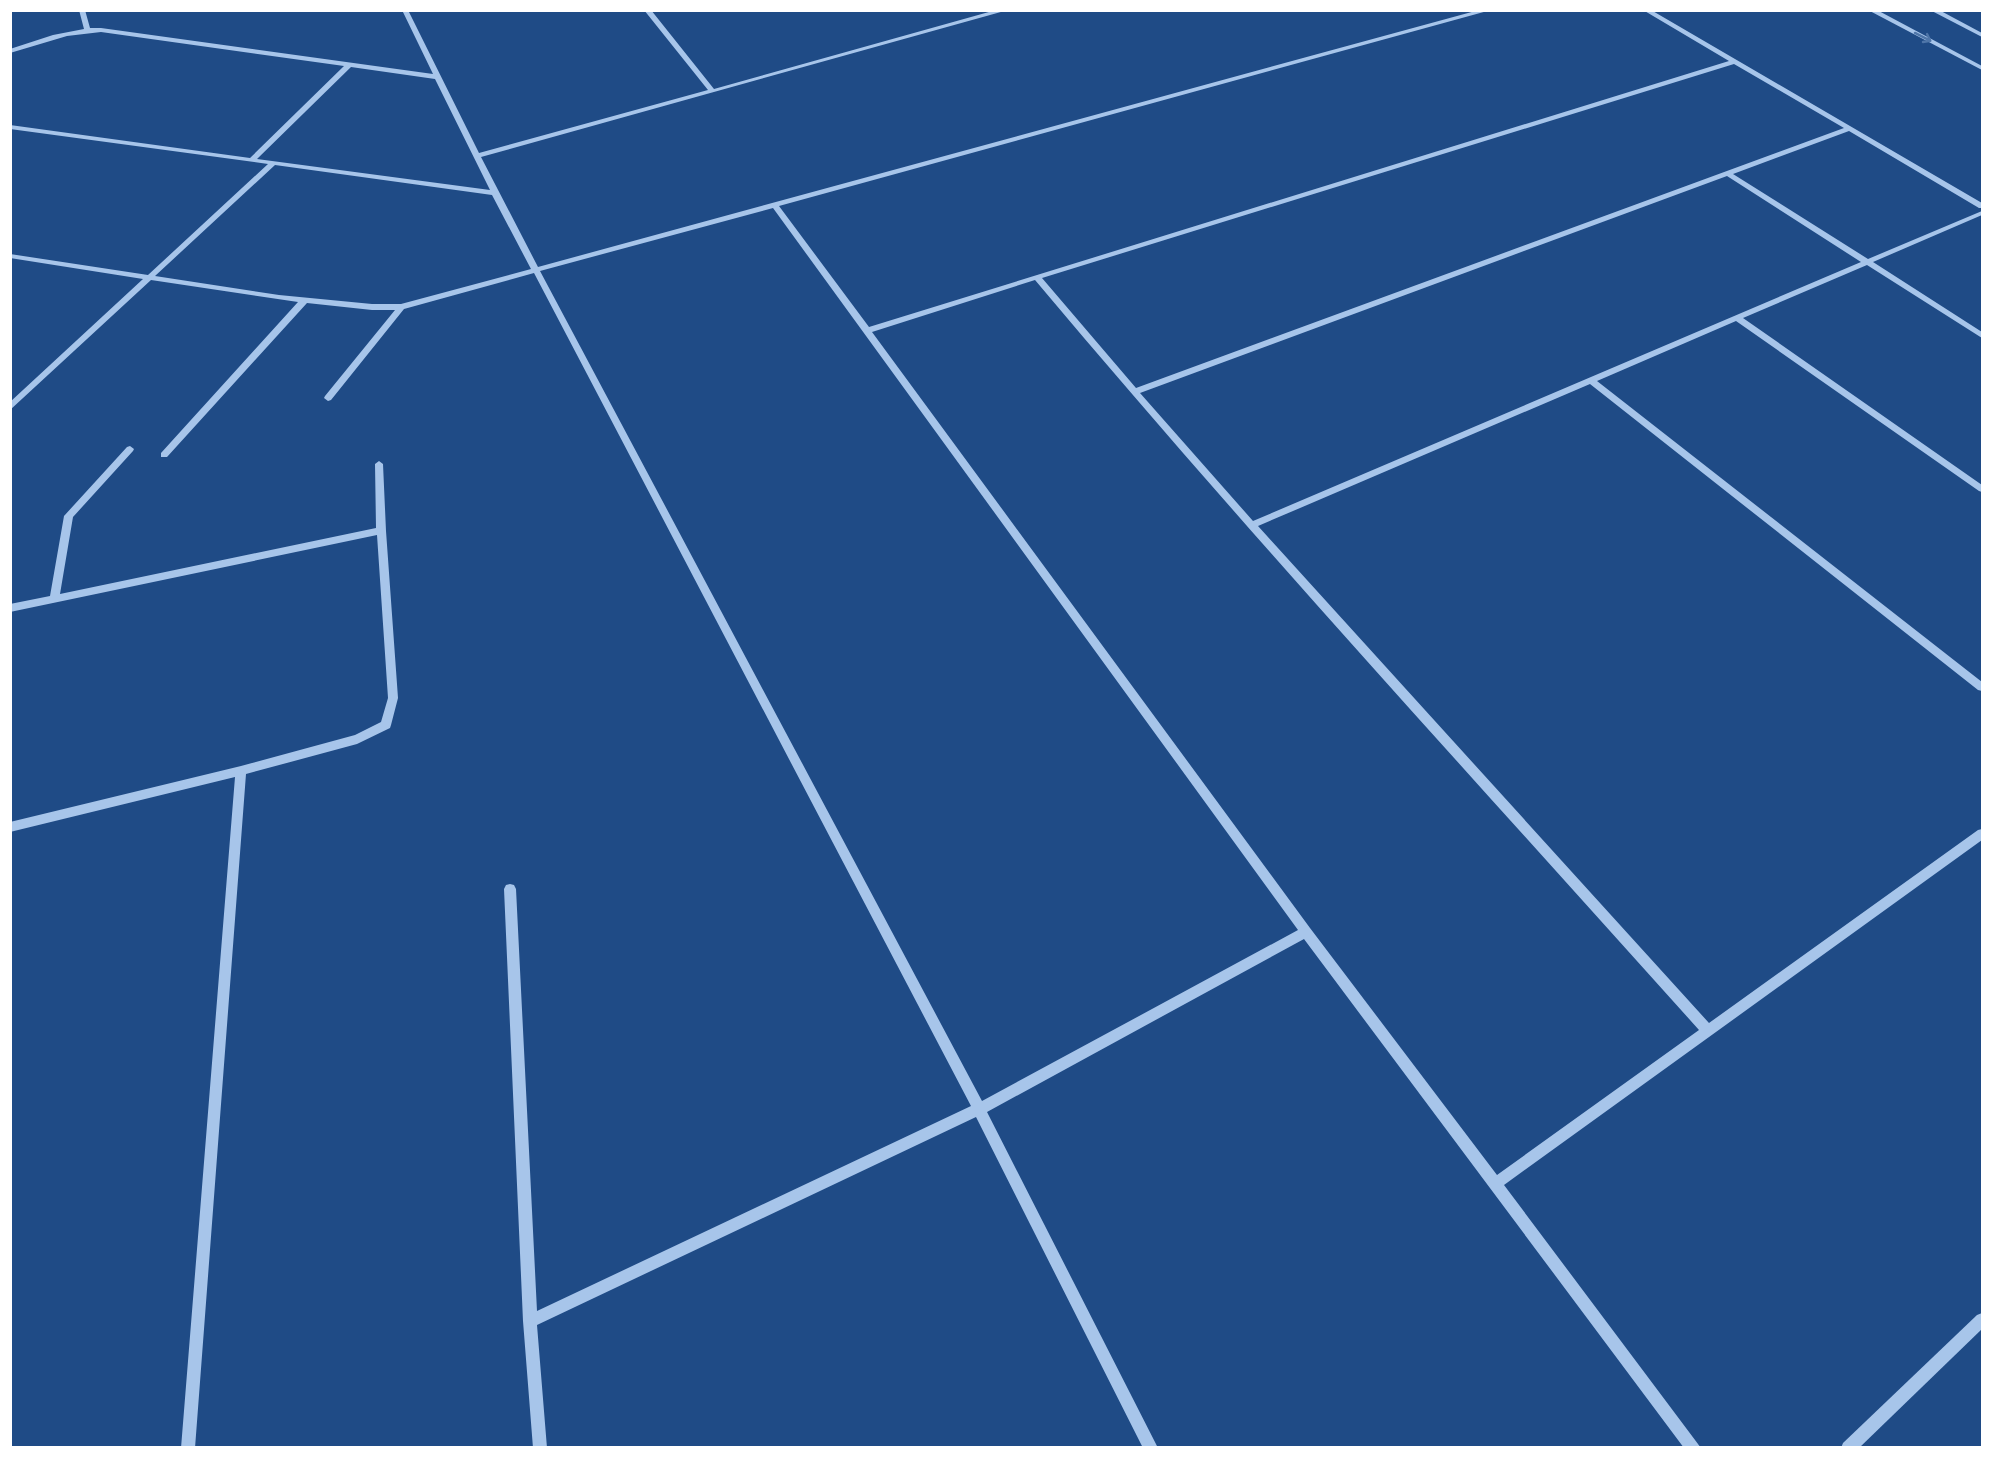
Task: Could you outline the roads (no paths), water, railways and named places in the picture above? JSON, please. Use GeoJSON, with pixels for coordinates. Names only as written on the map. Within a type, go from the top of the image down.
{"type":"FeatureCollection","features":[{"type":"Feature","properties":{"kind":"street"},"geometry":{"type":"LineString","coordinates":[[82,10],[87,30]]}},
{"type":"Feature","properties":{"kind":"street"},"geometry":{"type":"LineString","coordinates":[[405,10],[495,193],[979,1109],[1151,1448]]}},
{"type":"Feature","properties":{"kind":"street"},"geometry":{"type":"LineString","coordinates":[[647,10],[711,91]]}},
{"type":"Feature","properties":{"kind":"street"},"geometry":{"type":"LineString","coordinates":[[477,156],[1005,10]]}},
{"type":"Feature","properties":{"kind":"street"},"geometry":{"type":"LineString","coordinates":[[10,256],[279,298],[372,307],[401,307],[1488,10]]}},
{"type":"Feature","properties":{"kind":"street"},"geometry":{"type":"LineString","coordinates":[[1646,10],[1983,207]]}},
{"type":"Feature","properties":{"kind":"street"},"geometry":{"type":"LineString","coordinates":[[1870,10],[1983,68]]}},
{"type":"Feature","properties":{"kind":"street"},"geometry":{"type":"LineString","coordinates":[[1933,10],[1983,35]]}},
{"type":"Feature","properties":{"kind":"street"},"geometry":{"type":"LineString","coordinates":[[10,51],[87,30],[438,77]]}},
{"type":"Feature","properties":{"kind":"street"},"geometry":{"type":"LineString","coordinates":[[866,331],[1733,62]]}},
{"type":"Feature","properties":{"kind":"street"},"geometry":{"type":"LineString","coordinates":[[253,159],[349,65]]}},
{"type":"Feature","properties":{"kind":"street"},"geometry":{"type":"LineString","coordinates":[[10,127],[495,193]]}},
{"type":"Feature","properties":{"kind":"street"},"geometry":{"type":"LineString","coordinates":[[1134,392],[1849,129]]}},
{"type":"Feature","properties":{"kind":"street"},"geometry":{"type":"LineString","coordinates":[[10,407],[274,162]]}},
{"type":"Feature","properties":{"kind":"street"},"geometry":{"type":"LineString","coordinates":[[1728,174],[1983,334]]}},
{"type":"Feature","properties":{"kind":"street"},"geometry":{"type":"LineString","coordinates":[[776,205],[1306,932],[1694,1448]]}},
{"type":"Feature","properties":{"kind":"street"},"geometry":{"type":"LineString","coordinates":[[1252,525],[1983,213]]}},
{"type":"Feature","properties":{"kind":"street"},"geometry":{"type":"LineString","coordinates":[[1037,277],[1134,392],[1252,525],[1708,1031]]}},
{"type":"Feature","properties":{"kind":"street"},"geometry":{"type":"LineString","coordinates":[[164,455],[305,300]]}},
{"type":"Feature","properties":{"kind":"street"},"geometry":{"type":"LineString","coordinates":[[328,398],[401,307]]}},
{"type":"Feature","properties":{"kind":"street"},"geometry":{"type":"LineString","coordinates":[[1737,318],[1983,489]]}},
{"type":"Feature","properties":{"kind":"street"},"geometry":{"type":"LineString","coordinates":[[1591,380],[1983,687]]}},
{"type":"Feature","properties":{"kind":"street"},"geometry":{"type":"LineString","coordinates":[[54,599],[69,516],[130,449]]}},
{"type":"Feature","properties":{"kind":"street"},"geometry":{"type":"LineString","coordinates":[[10,827],[241,771],[357,739],[386,725],[393,698],[381,531],[379,464]]}},
{"type":"Feature","properties":{"kind":"street"},"geometry":{"type":"LineString","coordinates":[[10,608],[381,531]]}},
{"type":"Feature","properties":{"kind":"street"},"geometry":{"type":"LineString","coordinates":[[188,1448],[241,771]]}},
{"type":"Feature","properties":{"kind":"street"},"geometry":{"type":"LineString","coordinates":[[1496,1183],[1983,834]]}},
{"type":"Feature","properties":{"kind":"street"},"geometry":{"type":"LineString","coordinates":[[510,889],[530,1321],[540,1448]]}},
{"type":"Feature","properties":{"kind":"street"},"geometry":{"type":"LineString","coordinates":[[530,1321],[979,1109],[1306,932]]}},
{"type":"Feature","properties":{"kind":"street"},"geometry":{"type":"LineString","coordinates":[[1848,1448],[1983,1320]]}}]}
